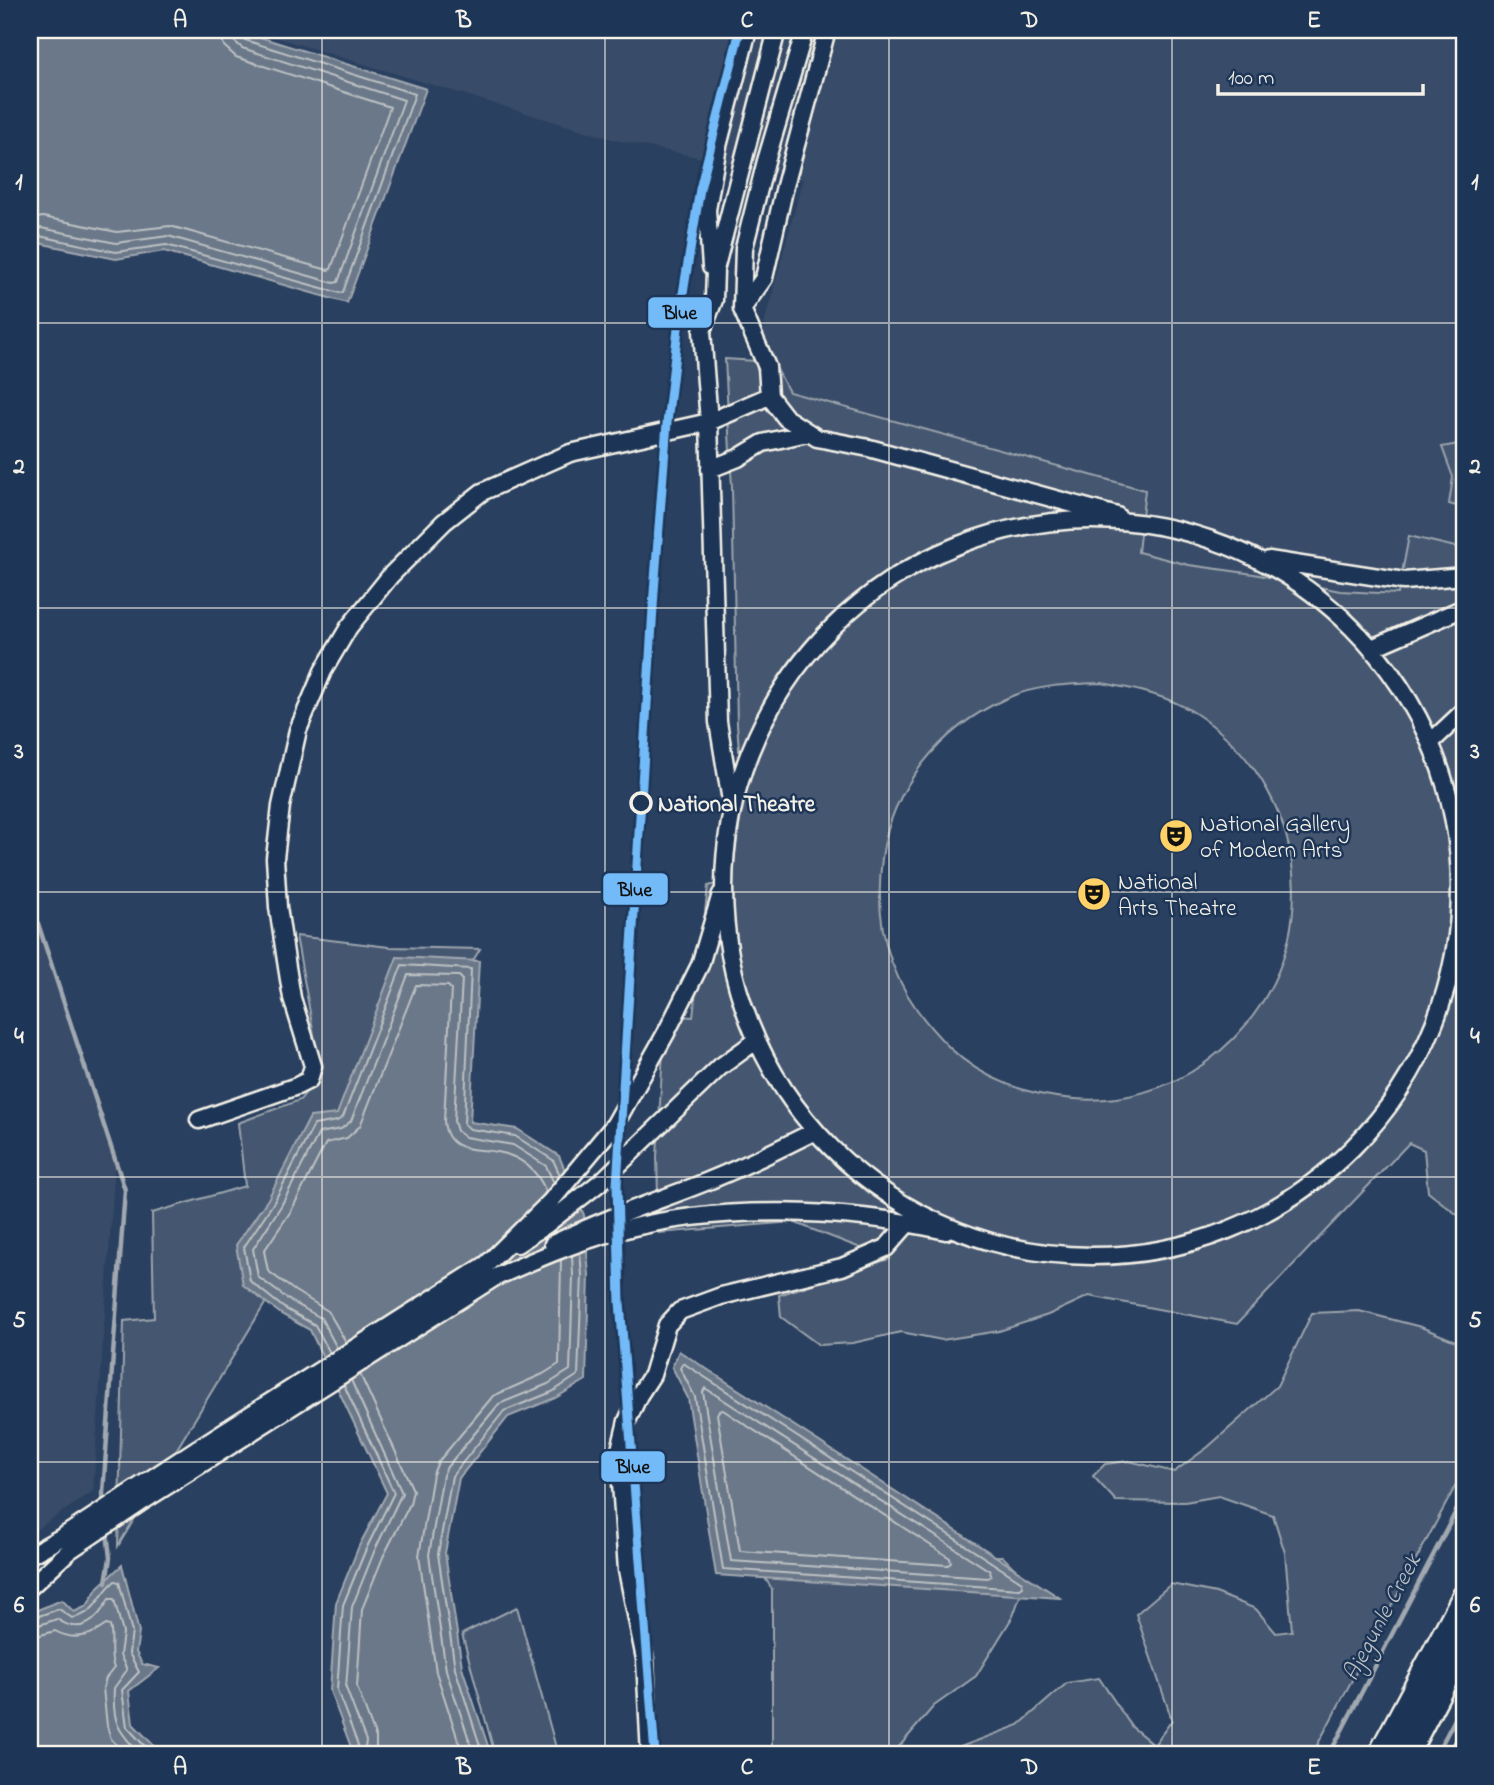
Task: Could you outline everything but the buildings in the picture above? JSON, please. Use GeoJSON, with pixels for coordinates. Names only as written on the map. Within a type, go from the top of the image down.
{"type":"FeatureCollection","features":[{"type":"Feature","properties":{"kind":"highway"},"geometry":{"type":"LineString","coordinates":[[1380,1755],[1464,1597]]}},
{"type":"Feature","properties":{"kind":"highway"},"geometry":{"type":"LineString","coordinates":[[1406,1755],[1464,1644]]}},
{"type":"Feature","properties":{"kind":"street"},"geometry":{"type":"LineString","coordinates":[[713,300],[707,210],[718,146],[748,30]]}},
{"type":"Feature","properties":{"kind":"street"},"geometry":{"type":"LineString","coordinates":[[732,803],[718,722],[709,422],[702,331],[713,300],[715,270],[777,30]]}},
{"type":"Feature","properties":{"kind":"street"},"geometry":{"type":"LineString","coordinates":[[805,30],[766,161],[744,248],[741,309],[767,367],[769,397],[786,418],[817,438],[869,448],[1126,519],[1160,524],[1210,537],[1259,558],[1318,596],[1374,647],[1431,741],[1448,797],[1459,860]]}},
{"type":"Feature","properties":{"kind":"street"},"geometry":{"type":"LineString","coordinates":[[741,309],[764,278],[785,186],[827,30]]}},
{"type":"Feature","properties":{"kind":"street"},"geometry":{"type":"LineString","coordinates":[[199,1120],[309,1080],[313,1066],[292,999],[279,915],[275,858],[281,806],[298,730],[323,671],[349,627],[400,566],[444,522],[482,492],[570,453],[709,422],[769,397]]}},
{"type":"Feature","properties":{"kind":"street"},"geometry":{"type":"LineString","coordinates":[[710,469],[738,458],[763,443],[807,433]]}},
{"type":"Feature","properties":{"kind":"street"},"geometry":{"type":"LineString","coordinates":[[973,1237],[887,1194],[815,1131],[787,1092],[757,1040],[739,989],[727,936],[724,881],[732,803],[761,724],[815,644],[840,617],[886,580],[939,556],[1006,533],[1054,525],[1126,519]]}},
{"type":"Feature","properties":{"kind":"street"},"geometry":{"type":"LineString","coordinates":[[1259,558],[1404,581],[1464,576]]}},
{"type":"Feature","properties":{"kind":"street"},"geometry":{"type":"LineString","coordinates":[[1374,647],[1464,608]]}},
{"type":"Feature","properties":{"kind":"street"},"geometry":{"type":"LineString","coordinates":[[1431,741],[1464,711]]}},
{"type":"Feature","properties":{"kind":"street"},"geometry":{"type":"LineString","coordinates":[[617,1223],[663,1222],[725,1214],[813,1212],[909,1222],[1042,1254],[1113,1257],[1191,1244],[1228,1231],[1270,1211],[1345,1156],[1377,1121],[1416,1063],[1443,999],[1451,961],[1457,930],[1459,860],[1464,831]]}},
{"type":"Feature","properties":{"kind":"street"},"geometry":{"type":"LineString","coordinates":[[490,1271],[615,1124],[700,965],[724,881]]}},
{"type":"Feature","properties":{"kind":"street"},"geometry":{"type":"LineString","coordinates":[[30,1587],[67,1543],[136,1496],[290,1401],[490,1271],[603,1180],[720,1067],[757,1040]]}},
{"type":"Feature","properties":{"kind":"street"},"geometry":{"type":"LineString","coordinates":[[490,1271],[554,1252],[815,1131]]}},
{"type":"Feature","properties":{"kind":"street"},"geometry":{"type":"LineString","coordinates":[[650,1755],[645,1658],[627,1570],[619,1454],[627,1421],[652,1375],[667,1325],[680,1311],[712,1299],[842,1267],[886,1248],[909,1222]]}},
{"type":"Feature","properties":{"kind":"street"},"geometry":{"type":"LineString","coordinates":[[30,1555],[67,1543]]}},
{"type":"Feature","properties":{"kind":"street"},"geometry":{"type":"LineString","coordinates":[[1458,1755],[1464,1744]]}},
{"type":"Feature","properties":{"kind":"shaded area"},"geometry":{"type":"Polygon","coordinates":[[[251,30],[1429,30],[1464,41],[1464,443],[1442,447],[1464,504],[1464,554],[1402,605],[1190,578],[786,401],[767,368],[763,328],[803,179],[615,140],[251,30]]]}},
{"type":"Feature","properties":{"kind":"shaded area"},"geometry":{"type":"Polygon","coordinates":[[[725,359],[773,362],[789,392],[1145,490],[1138,552],[1189,565],[1254,574],[1340,591],[1398,594],[1409,536],[1464,549],[1464,1220],[1428,1192],[1424,1150],[1409,1143],[1237,1324],[1089,1296],[1048,1315],[999,1331],[942,1340],[901,1332],[853,1343],[819,1345],[781,1317],[779,1295],[889,1259],[793,1222],[659,1233],[657,1157],[665,1015],[693,1017],[708,886],[731,880],[743,800],[737,724],[732,488],[725,359]],[[1102,683],[1053,686],[1017,694],[982,711],[940,744],[923,763],[896,808],[887,832],[880,886],[881,913],[892,962],[915,1007],[950,1048],[977,1069],[1024,1090],[1092,1100],[1143,1093],[1175,1081],[1205,1063],[1245,1026],[1273,982],[1289,935],[1294,886],[1286,837],[1267,790],[1237,748],[1184,707],[1162,697],[1102,683]]]}},
{"type":"Feature","properties":{"kind":"shaded area"},"geometry":{"type":"Polygon","coordinates":[[[1464,443],[1464,508],[1449,504],[1453,477],[1442,447],[1464,443]]]}},
{"type":"Feature","properties":{"kind":"shaded area"},"geometry":{"type":"Polygon","coordinates":[[[30,889],[115,1161],[93,1491],[30,1534],[30,889]]]}},
{"type":"Feature","properties":{"kind":"shaded area"},"geometry":{"type":"Polygon","coordinates":[[[296,936],[389,947],[480,949],[118,1546],[124,1321],[154,1318],[152,1213],[245,1186],[238,1123],[300,1100],[321,1073],[296,936]]]}},
{"type":"Feature","properties":{"kind":"shaded area"},"geometry":{"type":"Polygon","coordinates":[[[1359,1311],[1421,1327],[1460,1343],[1464,1336],[1464,1470],[1312,1755],[939,1755],[1019,1725],[1067,1683],[1099,1678],[1132,1727],[1154,1745],[1172,1720],[1136,1614],[1171,1584],[1216,1593],[1256,1609],[1276,1633],[1292,1631],[1285,1553],[1273,1515],[1219,1496],[1185,1502],[1116,1501],[1093,1476],[1105,1464],[1129,1461],[1174,1472],[1208,1447],[1277,1386],[1312,1313],[1359,1311]]]}},
{"type":"Feature","properties":{"kind":"shaded area"},"geometry":{"type":"Polygon","coordinates":[[[1002,1556],[1026,1580],[1013,1616],[976,1676],[934,1706],[892,1755],[772,1755],[772,1589],[753,1559],[1002,1556]]]}},
{"type":"Feature","properties":{"kind":"shaded area"},"geometry":{"type":"Polygon","coordinates":[[[517,1607],[558,1755],[495,1755],[462,1634],[517,1607]]]}},
{"type":"Feature","properties":{"kind":"water"},"geometry":{"type":"Polygon","coordinates":[[[30,30],[237,30],[426,89],[347,303],[164,251],[116,259],[38,243],[30,259],[30,30]]]}},
{"type":"Feature","properties":{"kind":"water"},"geometry":{"type":"Polygon","coordinates":[[[397,957],[479,961],[470,1122],[517,1129],[559,1156],[584,1215],[589,1275],[586,1380],[555,1398],[508,1417],[459,1478],[445,1553],[462,1667],[491,1755],[345,1755],[351,1747],[330,1691],[336,1603],[359,1546],[387,1493],[310,1330],[281,1314],[243,1285],[236,1245],[268,1199],[310,1117],[337,1114],[397,957]]]}},
{"type":"Feature","properties":{"kind":"water"},"geometry":{"type":"Polygon","coordinates":[[[679,1351],[1060,1598],[716,1575],[688,1398],[672,1367],[679,1351]]]}},
{"type":"Feature","properties":{"kind":"water"},"geometry":{"type":"Polygon","coordinates":[[[122,1565],[139,1632],[136,1652],[142,1664],[159,1668],[129,1691],[133,1724],[163,1755],[30,1755],[30,1613],[62,1600],[74,1612],[87,1606],[98,1587],[122,1565]]]}},
{"type":"Feature","properties":{"kind":"waterway"},"geometry":{"type":"LineString","coordinates":[[30,899],[125,1190],[104,1506]]}},
{"type":"Feature","properties":{"kind":"waterway","name":"Ajegunle Creek"},"geometry":{"type":"LineString","coordinates":[[1329,1755],[1464,1496]]}},
{"type":"Feature","properties":{"kind":"waterway"},"geometry":{"type":"LineString","coordinates":[[106,1582],[110,1558],[107,1532]]}},
{"type":"Feature","properties":{"kind":"waterway"},"geometry":{"type":"LineString","coordinates":[[1436,1755],[1464,1702]]}},
{"type":"Feature","properties":{"kind":"transit line","name":"Blue"},"geometry":{"type":"LineString","coordinates":[[655,1755],[620,1302],[617,1185],[667,423],[680,312],[700,189],[740,30]]}},
{"type":"Feature","properties":{"kind":"place","name":"National Theatre"},"geometry":{"type":"Point","coordinates":[641,803]}},
{"type":"Feature","properties":{"kind":"place","name":"National Gallery of Modern Arts"},"geometry":{"type":"Point","coordinates":[1176,836]}},
{"type":"Feature","properties":{"kind":"place","name":"National Arts Theatre"},"geometry":{"type":"Point","coordinates":[1094,894]}}]}
